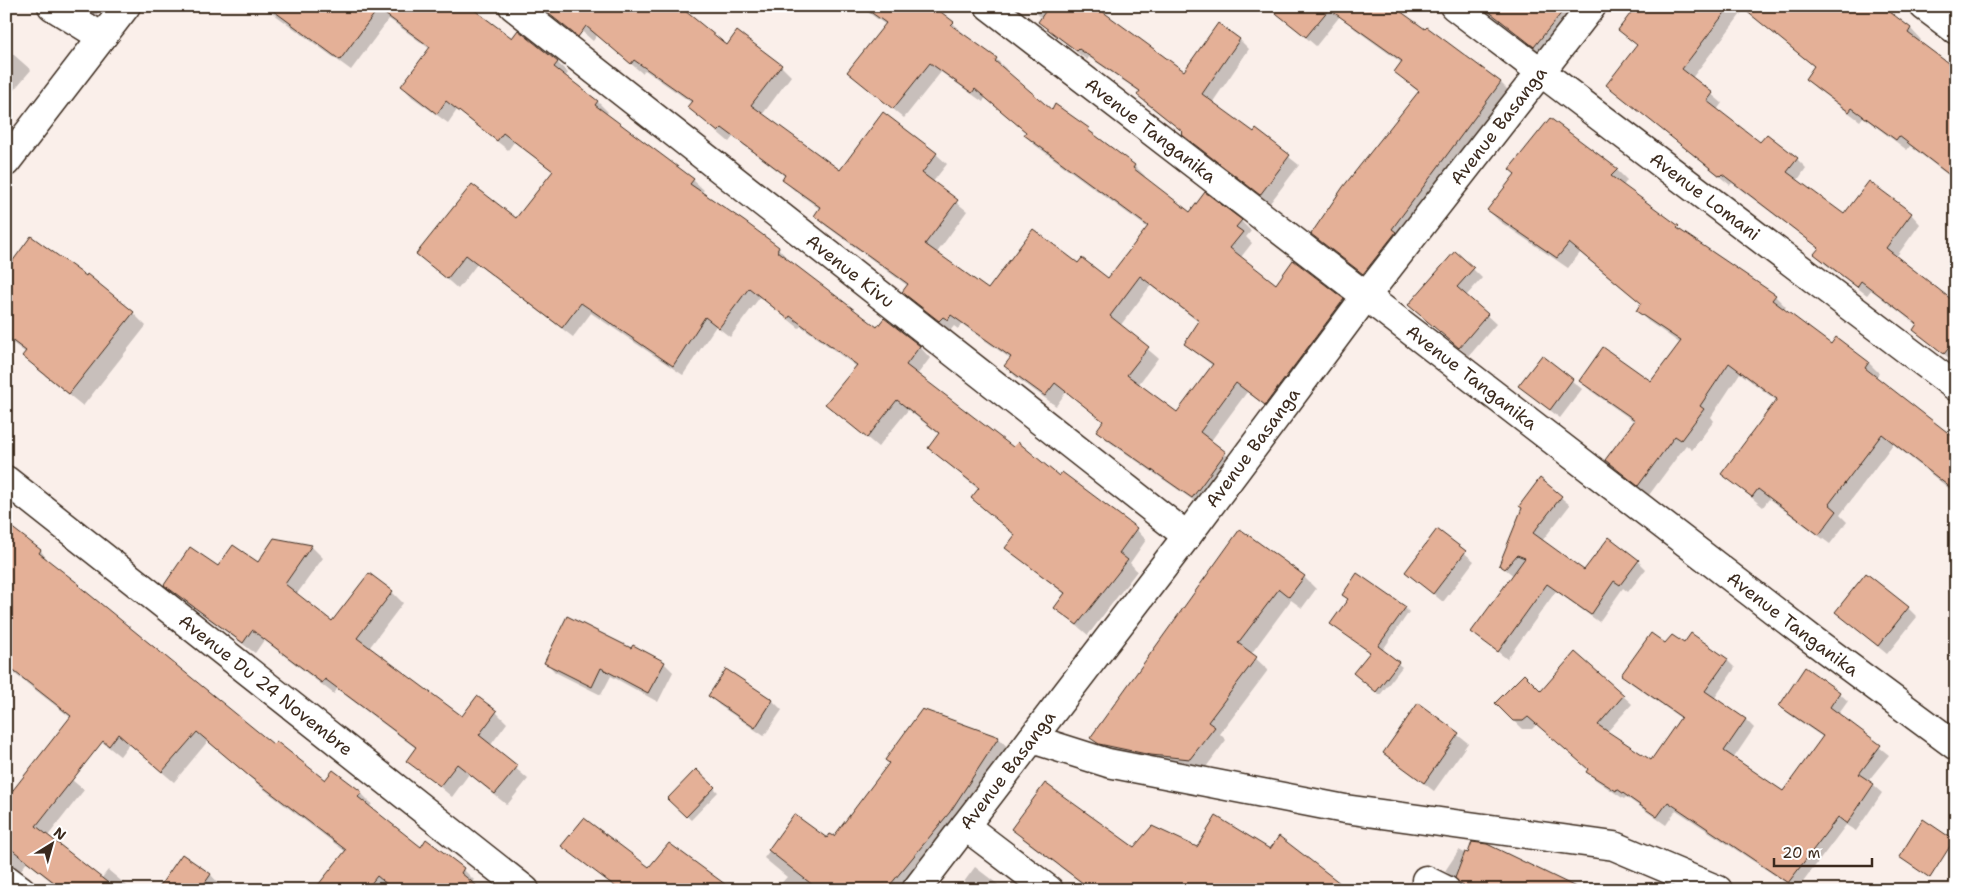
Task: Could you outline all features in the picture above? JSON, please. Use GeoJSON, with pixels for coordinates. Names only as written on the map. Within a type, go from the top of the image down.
{"type":"FeatureCollection","features":[{"type":"Feature","properties":{"kind":"street"},"geometry":{"type":"LineString","coordinates":[[52,6],[102,37]]}},
{"type":"Feature","properties":{"kind":"street"},"geometry":{"type":"LineString","coordinates":[[6,162],[126,6]]}},
{"type":"Feature","properties":{"kind":"street","name":"Avenue Kivu"},"geometry":{"type":"LineString","coordinates":[[513,6],[1187,536]]}},
{"type":"Feature","properties":{"kind":"street","name":"Avenue Tanganika"},"geometry":{"type":"LineString","coordinates":[[989,6],[1810,638],[1956,746]]}},
{"type":"Feature","properties":{"kind":"street","name":"Avenue Lomani"},"geometry":{"type":"LineString","coordinates":[[1454,6],[1540,74],[1956,387]]}},
{"type":"Feature","properties":{"kind":"street","name":"Avenue Basanga"},"geometry":{"type":"LineString","coordinates":[[916,890],[1187,536],[1366,296],[1592,6]]}},
{"type":"Feature","properties":{"kind":"street"},"geometry":{"type":"LineString","coordinates":[[1924,6],[1956,30]]}},
{"type":"Feature","properties":{"kind":"street","name":"Avenue Du 24 Novembre"},"geometry":{"type":"LineString","coordinates":[[6,480],[525,890]]}},
{"type":"Feature","properties":{"kind":"street"},"geometry":{"type":"LineString","coordinates":[[1032,739],[1108,763],[1345,809],[1614,846],[1718,890]]}},
{"type":"Feature","properties":{"kind":"street"},"geometry":{"type":"LineString","coordinates":[[965,826],[1049,890]]}},
{"type":"Feature","properties":{"kind":"street"},"geometry":{"type":"LineString","coordinates":[[6,879],[21,890]]}},
{"type":"Feature","properties":{"kind":"building"},"geometry":{"type":"Polygon","coordinates":[[[267,6],[469,6],[512,38],[518,30],[558,62],[554,67],[598,101],[595,105],[694,179],[690,184],[779,247],[777,251],[877,327],[884,318],[920,346],[906,365],[1013,447],[1018,442],[1059,476],[1062,472],[1137,528],[1119,553],[1128,560],[1077,625],[1054,608],[1065,593],[1005,548],[1015,535],[971,498],[979,488],[928,448],[939,433],[897,400],[867,438],[825,404],[857,365],[790,316],[788,319],[749,288],[719,328],[705,317],[673,366],[581,303],[562,328],[466,255],[447,279],[416,254],[472,184],[516,218],[553,171],[503,133],[497,141],[446,101],[437,114],[401,86],[430,47],[378,9],[340,60],[267,6]]]}},
{"type":"Feature","properties":{"kind":"building"},"geometry":{"type":"Polygon","coordinates":[[[539,6],[679,6],[727,45],[737,31],[782,65],[751,105],[840,170],[883,112],[937,153],[922,173],[958,200],[925,244],[988,289],[1033,229],[1078,263],[1082,258],[1108,278],[1148,226],[1024,135],[1026,132],[975,89],[972,93],[930,63],[893,109],[847,72],[886,23],[862,6],[933,6],[954,22],[951,25],[997,58],[995,61],[1052,110],[1055,104],[1089,128],[1088,130],[1135,165],[1133,168],[1190,212],[1205,192],[1242,220],[1236,227],[1243,232],[1230,248],[1276,284],[1293,260],[1344,299],[1265,405],[1236,383],[1200,432],[1226,452],[1192,498],[1096,431],[1103,421],[1055,383],[1045,396],[1004,366],[1011,357],[951,315],[948,320],[943,317],[939,321],[902,292],[908,284],[814,216],[820,207],[782,180],[785,175],[722,128],[718,132],[687,107],[692,101],[634,60],[631,64],[586,26],[578,37],[539,6]],[[1140,276],[1110,316],[1149,347],[1127,375],[1177,412],[1213,364],[1184,344],[1199,321],[1140,276]]]}},
{"type":"Feature","properties":{"kind":"building"},"geometry":{"type":"Polygon","coordinates":[[[1049,6],[1095,6],[1184,71],[1218,23],[1240,39],[1202,94],[1254,132],[1256,129],[1290,155],[1260,195],[1181,134],[1183,132],[1137,95],[1140,91],[1079,49],[1077,51],[1038,22],[1049,6]]]}},
{"type":"Feature","properties":{"kind":"building"},"geometry":{"type":"Polygon","coordinates":[[[1267,6],[1393,6],[1425,29],[1427,27],[1501,82],[1392,229],[1396,232],[1363,274],[1311,234],[1343,187],[1419,91],[1394,72],[1402,61],[1329,9],[1306,37],[1267,6]]]}},
{"type":"Feature","properties":{"kind":"building"},"geometry":{"type":"Polygon","coordinates":[[[1482,6],[1567,6],[1534,47],[1482,6]]]}},
{"type":"Feature","properties":{"kind":"building"},"geometry":{"type":"Polygon","coordinates":[[[1636,6],[1730,6],[1682,69],[1713,93],[1707,101],[1760,142],[1767,134],[1798,158],[1787,172],[1844,214],[1869,181],[1912,213],[1886,248],[1956,303],[1956,339],[1944,354],[1913,330],[1917,324],[1861,281],[1857,287],[1814,254],[1819,248],[1722,174],[1720,176],[1606,85],[1637,45],[1618,30],[1636,6]]]}},
{"type":"Feature","properties":{"kind":"building"},"geometry":{"type":"Polygon","coordinates":[[[1740,6],[1882,6],[1911,28],[1908,33],[1956,69],[1956,180],[1899,136],[1896,140],[1852,108],[1849,112],[1805,79],[1814,66],[1740,6]]]}},
{"type":"Feature","properties":{"kind":"building"},"geometry":{"type":"Polygon","coordinates":[[[1550,118],[1618,169],[1611,176],[1679,226],[1677,228],[1776,295],[1772,300],[1831,344],[1836,337],[1869,362],[1865,368],[1956,439],[1956,492],[1882,434],[1829,504],[1837,511],[1819,535],[1758,489],[1752,497],[1721,474],[1777,399],[1729,363],[1700,406],[1704,409],[1681,440],[1675,436],[1638,486],[1605,460],[1635,420],[1579,381],[1603,347],[1651,381],[1681,341],[1636,311],[1641,303],[1569,243],[1557,258],[1487,210],[1515,174],[1509,169],[1550,118]]]}},
{"type":"Feature","properties":{"kind":"building"},"geometry":{"type":"Polygon","coordinates":[[[31,236],[86,276],[87,274],[134,312],[69,394],[22,356],[26,351],[6,336],[6,270],[31,236]]]}},
{"type":"Feature","properties":{"kind":"building"},"geometry":{"type":"Polygon","coordinates":[[[1455,251],[1474,268],[1457,287],[1488,314],[1459,348],[1408,305],[1455,251]]]}},
{"type":"Feature","properties":{"kind":"building"},"geometry":{"type":"Polygon","coordinates":[[[1542,355],[1573,379],[1550,410],[1518,386],[1542,355]]]}},
{"type":"Feature","properties":{"kind":"building"},"geometry":{"type":"Polygon","coordinates":[[[1540,478],[1562,496],[1533,533],[1584,570],[1609,537],[1639,560],[1620,585],[1614,581],[1591,615],[1547,584],[1498,652],[1471,632],[1525,558],[1517,555],[1505,569],[1499,565],[1522,508],[1519,506],[1540,478]]]}},
{"type":"Feature","properties":{"kind":"building"},"geometry":{"type":"Polygon","coordinates":[[[6,523],[41,550],[39,553],[273,744],[276,741],[325,780],[333,770],[362,792],[358,797],[421,847],[426,839],[464,868],[461,873],[482,890],[394,890],[377,876],[366,890],[314,890],[346,850],[249,776],[197,732],[162,772],[118,734],[109,746],[103,741],[36,826],[117,890],[64,890],[6,845],[6,799],[71,716],[6,665],[6,523]]]}},
{"type":"Feature","properties":{"kind":"building"},"geometry":{"type":"Polygon","coordinates":[[[1240,529],[1305,576],[1289,597],[1279,589],[1238,643],[1257,657],[1208,722],[1215,727],[1190,759],[1151,755],[1099,744],[1090,738],[1240,529]]]}},
{"type":"Feature","properties":{"kind":"building"},"geometry":{"type":"Polygon","coordinates":[[[1437,529],[1466,551],[1433,594],[1405,572],[1437,529]]]}},
{"type":"Feature","properties":{"kind":"building"},"geometry":{"type":"Polygon","coordinates":[[[274,538],[312,545],[285,584],[332,621],[369,573],[393,591],[357,638],[462,716],[477,696],[497,711],[479,735],[518,766],[495,794],[457,764],[440,786],[406,761],[416,747],[325,679],[322,683],[252,630],[243,643],[164,585],[190,547],[218,566],[233,545],[258,562],[274,538]]]}},
{"type":"Feature","properties":{"kind":"building"},"geometry":{"type":"Polygon","coordinates":[[[1357,573],[1406,607],[1378,646],[1399,662],[1376,692],[1353,673],[1370,652],[1330,624],[1348,599],[1342,595],[1357,573]]]}},
{"type":"Feature","properties":{"kind":"building"},"geometry":{"type":"Polygon","coordinates":[[[1866,573],[1909,607],[1878,646],[1835,612],[1866,573]]]}},
{"type":"Feature","properties":{"kind":"building"},"geometry":{"type":"Polygon","coordinates":[[[567,616],[631,648],[633,645],[665,662],[648,693],[601,668],[592,687],[544,663],[567,616]]]}},
{"type":"Feature","properties":{"kind":"building"},"geometry":{"type":"Polygon","coordinates":[[[1651,633],[1665,643],[1672,635],[1684,643],[1691,633],[1728,659],[1705,691],[1746,719],[1724,751],[1783,791],[1823,736],[1779,706],[1805,667],[1840,692],[1830,707],[1881,745],[1859,774],[1874,784],[1847,824],[1838,817],[1788,883],[1668,802],[1657,817],[1617,789],[1616,791],[1586,772],[1588,769],[1528,717],[1523,721],[1513,721],[1495,703],[1524,674],[1541,691],[1575,652],[1624,695],[1598,725],[1651,760],[1681,717],[1621,675],[1651,633]]]}},
{"type":"Feature","properties":{"kind":"building"},"geometry":{"type":"Polygon","coordinates":[[[726,669],[773,700],[755,728],[708,696],[726,669]]]}},
{"type":"Feature","properties":{"kind":"building"},"geometry":{"type":"Polygon","coordinates":[[[1418,703],[1459,733],[1424,783],[1383,753],[1418,703]]]}},
{"type":"Feature","properties":{"kind":"building"},"geometry":{"type":"Polygon","coordinates":[[[922,709],[999,737],[950,812],[886,890],[819,890],[768,850],[794,814],[827,838],[830,834],[834,836],[889,763],[885,760],[922,709]]]}},
{"type":"Feature","properties":{"kind":"building"},"geometry":{"type":"Polygon","coordinates":[[[696,769],[715,787],[686,817],[667,799],[696,769]]]}},
{"type":"Feature","properties":{"kind":"building"},"geometry":{"type":"Polygon","coordinates":[[[1045,783],[1134,847],[1152,826],[1197,847],[1216,816],[1270,849],[1279,836],[1349,890],[1092,890],[1011,829],[1045,783]]]}},
{"type":"Feature","properties":{"kind":"building"},"geometry":{"type":"Polygon","coordinates":[[[584,818],[649,867],[669,843],[733,890],[620,890],[561,846],[584,818]]]}},
{"type":"Feature","properties":{"kind":"building"},"geometry":{"type":"Polygon","coordinates":[[[1923,819],[1954,840],[1930,878],[1899,857],[1923,819]]]}},
{"type":"Feature","properties":{"kind":"building"},"geometry":{"type":"Polygon","coordinates":[[[1472,842],[1487,844],[1582,890],[1472,890],[1460,884],[1455,878],[1465,852],[1468,853],[1472,842]]]}},
{"type":"Feature","properties":{"kind":"building"},"geometry":{"type":"Polygon","coordinates":[[[182,854],[211,874],[200,890],[157,890],[182,854]]]}}]}
